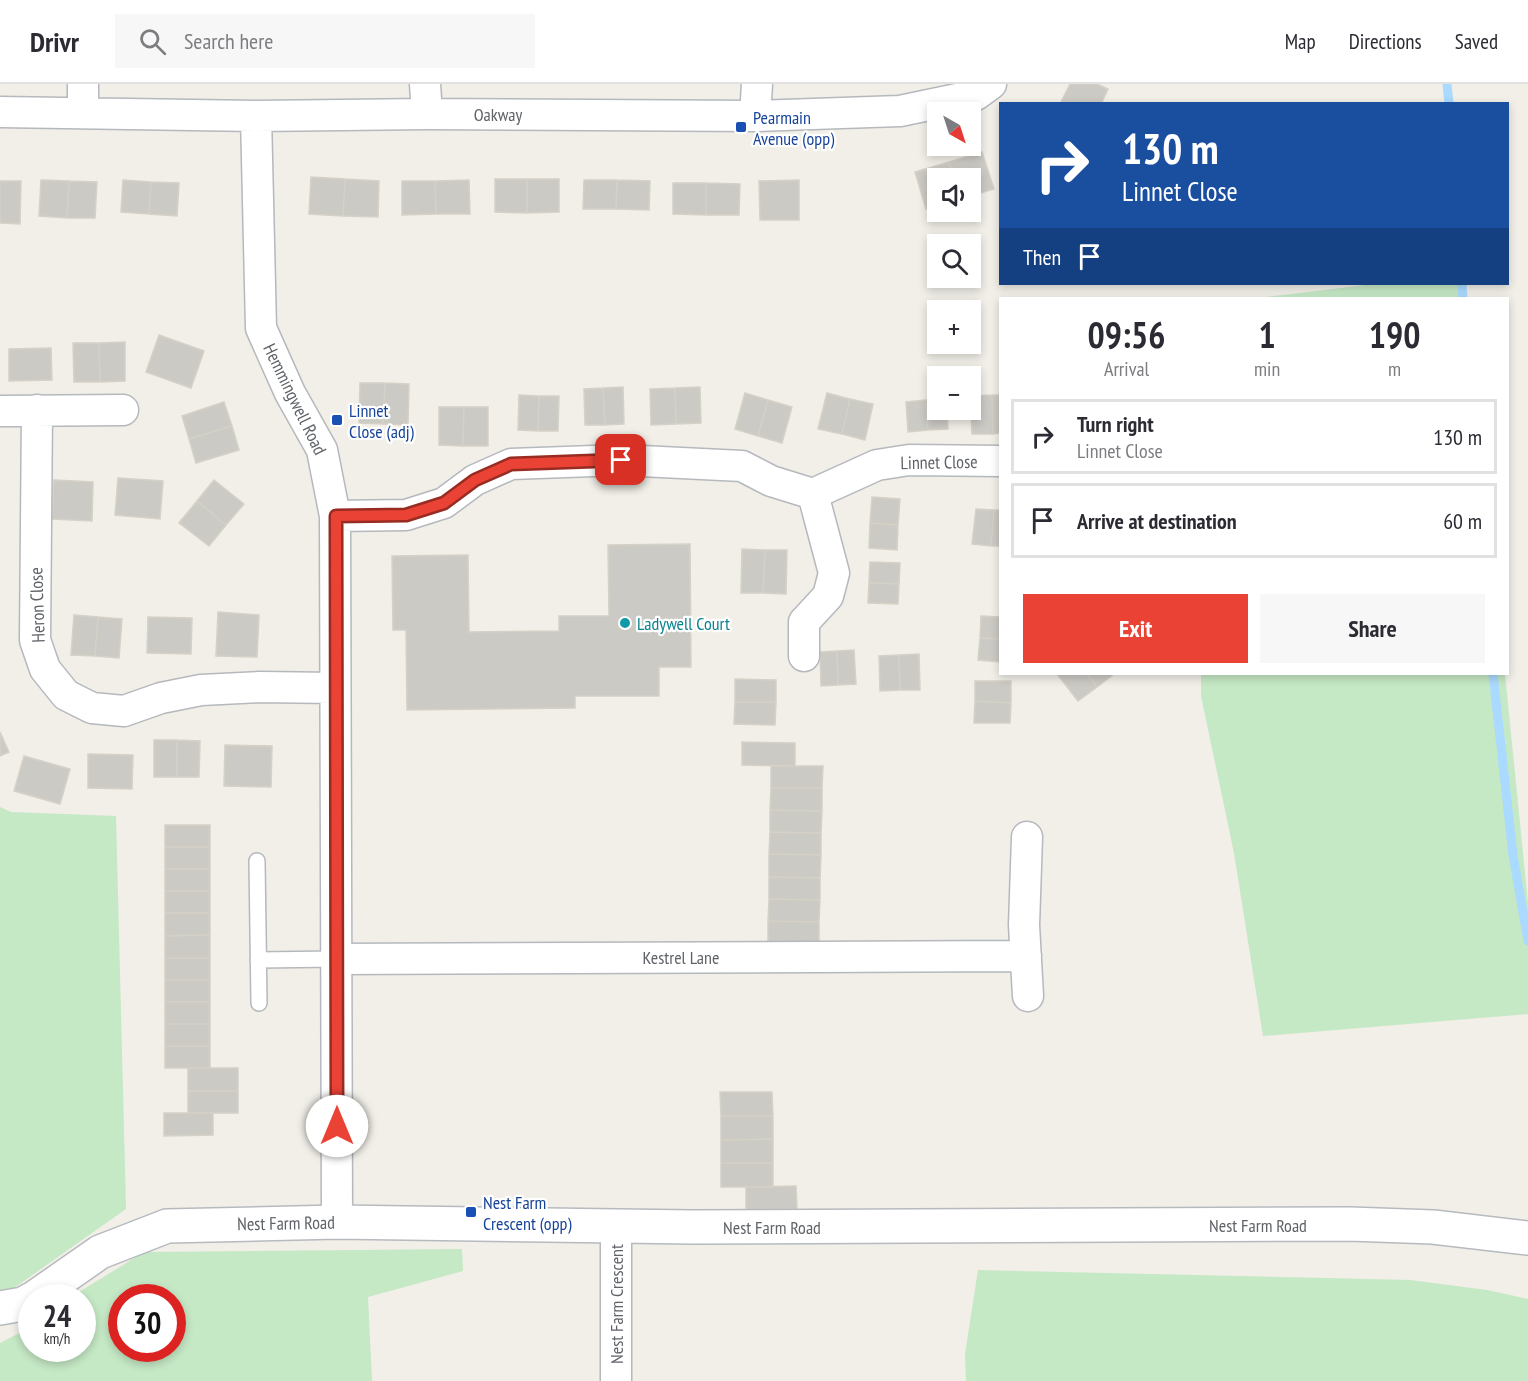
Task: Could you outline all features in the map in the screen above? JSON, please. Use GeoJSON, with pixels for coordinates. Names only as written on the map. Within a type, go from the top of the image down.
{"type":"FeatureCollection","features":[{"type":"Feature","properties":{"kind":"street"},"geometry":{"type":"LineString","coordinates":[[425,84],[427,114]]}},
{"type":"Feature","properties":{"kind":"street"},"geometry":{"type":"LineString","coordinates":[[755,116],[757,84]]}},
{"type":"Feature","properties":{"kind":"street","name":"Oakway"},"geometry":{"type":"LineString","coordinates":[[0,112],[83,98],[256,116],[427,114],[755,116],[900,111],[976,95],[990,84]]}},
{"type":"Feature","properties":{"kind":"street","name":"Hemmingwell Road"},"geometry":{"type":"LineString","coordinates":[[256,116],[261,328],[290,393],[322,450],[336,516],[337,1222]]}},
{"type":"Feature","properties":{"kind":"street"},"geometry":{"type":"LineString","coordinates":[[2,411],[123,410]]}},
{"type":"Feature","properties":{"kind":"street","name":"Heron Close"},"geometry":{"type":"LineString","coordinates":[[37,411],[35,640],[45,669],[66,695],[92,708],[124,711],[161,698],[201,690],[260,687],[335,688]]}},
{"type":"Feature","properties":{"kind":"street"},"geometry":{"type":"LineString","coordinates":[[336,516],[406,515],[444,503],[475,480],[511,464],[621,460],[742,465],[771,481],[813,494],[834,573],[828,596],[804,622],[804,656]]}},
{"type":"Feature","properties":{"kind":"street","name":"Linnet Close"},"geometry":{"type":"LineString","coordinates":[[813,494],[877,465],[909,460],[999,462]]}},
{"type":"Feature","properties":{"kind":"street"},"geometry":{"type":"LineString","coordinates":[[1027,837],[1024,925],[1028,996]]}},
{"type":"Feature","properties":{"kind":"street","name":"Kestrel Lane"},"geometry":{"type":"LineString","coordinates":[[336,959],[1026,956]]}},
{"type":"Feature","properties":{"kind":"street","name":"Nest Farm Road"},"geometry":{"type":"LineString","coordinates":[[53,1284],[100,1252],[166,1226],[337,1222],[716,1227],[1350,1224],[1433,1227],[1528,1238]]}},
{"type":"Feature","properties":{"kind":"street","name":"Nest Farm Crescent"},"geometry":{"type":"LineString","coordinates":[[616,1226],[616,1381]]}},
{"type":"Feature","properties":{"kind":"street","name":"Nest Farm Road"},"geometry":{"type":"LineString","coordinates":[[0,1308],[18,1306]]}},
{"type":"Feature","properties":{"kind":"lane"},"geometry":{"type":"LineString","coordinates":[[256,861],[259,1003]]}},
{"type":"Feature","properties":{"kind":"lane"},"geometry":{"type":"LineString","coordinates":[[258,960],[336,959]]}},
{"type":"Feature","properties":{"kind":"green space"},"geometry":{"type":"Polygon","coordinates":[[[1366,285],[1465,285],[1467,297],[1266,297],[1366,285]]]}},
{"type":"Feature","properties":{"kind":"green space"},"geometry":{"type":"Polygon","coordinates":[[[1201,675],[1505,675],[1528,903],[1528,1014],[1263,1036],[1234,853],[1201,696],[1201,675]]]}},
{"type":"Feature","properties":{"kind":"green space"},"geometry":{"type":"Polygon","coordinates":[[[0,807],[11,812],[116,816],[126,1209],[14,1288],[0,1290],[0,807]]]}},
{"type":"Feature","properties":{"kind":"green space"},"geometry":{"type":"Polygon","coordinates":[[[462,1249],[463,1271],[368,1297],[372,1381],[0,1381],[0,1343],[18,1334],[18,1362],[96,1362],[96,1284],[92,1284],[144,1252],[462,1249]]]}},
{"type":"Feature","properties":{"kind":"green space"},"geometry":{"type":"Polygon","coordinates":[[[978,1270],[1410,1280],[1487,1290],[1528,1299],[1528,1381],[966,1381],[965,1354],[978,1270]]]}},
{"type":"Feature","properties":{"kind":"building"},"geometry":{"type":"Polygon","coordinates":[[[1070,84],[1097,84],[1108,89],[1102,102],[1061,102],[1070,84]]]}},
{"type":"Feature","properties":{"kind":"building"},"geometry":{"type":"Polygon","coordinates":[[[981,152],[994,189],[981,193],[981,168],[951,168],[949,162],[969,156],[981,156],[981,152]]]}},
{"type":"Feature","properties":{"kind":"building"},"geometry":{"type":"Polygon","coordinates":[[[949,162],[951,168],[929,168],[949,162]]]}},
{"type":"Feature","properties":{"kind":"building"},"geometry":{"type":"Polygon","coordinates":[[[927,168],[927,209],[926,209],[915,172],[927,168]]]}},
{"type":"Feature","properties":{"kind":"building"},"geometry":{"type":"Polygon","coordinates":[[[311,177],[345,179],[343,216],[309,214],[311,177]]]}},
{"type":"Feature","properties":{"kind":"building"},"geometry":{"type":"Polygon","coordinates":[[[345,179],[379,181],[378,217],[343,216],[345,179]]]}},
{"type":"Feature","properties":{"kind":"building"},"geometry":{"type":"Polygon","coordinates":[[[495,179],[527,179],[527,213],[495,212],[495,179]]]}},
{"type":"Feature","properties":{"kind":"building"},"geometry":{"type":"Polygon","coordinates":[[[527,179],[559,179],[559,212],[527,213],[527,179]]]}},
{"type":"Feature","properties":{"kind":"building"},"geometry":{"type":"Polygon","coordinates":[[[41,180],[69,181],[67,218],[39,216],[41,180]]]}},
{"type":"Feature","properties":{"kind":"building"},"geometry":{"type":"Polygon","coordinates":[[[123,180],[151,182],[149,214],[121,212],[123,180]]]}},
{"type":"Feature","properties":{"kind":"building"},"geometry":{"type":"Polygon","coordinates":[[[469,180],[470,214],[436,214],[435,181],[469,180]]]}},
{"type":"Feature","properties":{"kind":"building"},"geometry":{"type":"Polygon","coordinates":[[[584,180],[617,180],[616,209],[583,209],[584,180]]]}},
{"type":"Feature","properties":{"kind":"building"},"geometry":{"type":"Polygon","coordinates":[[[617,180],[650,181],[649,210],[616,209],[617,180]]]}},
{"type":"Feature","properties":{"kind":"building"},"geometry":{"type":"Polygon","coordinates":[[[799,180],[799,220],[760,220],[759,181],[799,180]]]}},
{"type":"Feature","properties":{"kind":"building"},"geometry":{"type":"Polygon","coordinates":[[[0,181],[21,181],[20,224],[0,223],[0,181]]]}},
{"type":"Feature","properties":{"kind":"building"},"geometry":{"type":"Polygon","coordinates":[[[69,181],[97,182],[95,218],[67,218],[69,181]]]}},
{"type":"Feature","properties":{"kind":"building"},"geometry":{"type":"Polygon","coordinates":[[[402,181],[435,181],[436,214],[402,215],[402,181]]]}},
{"type":"Feature","properties":{"kind":"building"},"geometry":{"type":"Polygon","coordinates":[[[151,182],[179,183],[177,216],[149,214],[151,182]]]}},
{"type":"Feature","properties":{"kind":"building"},"geometry":{"type":"Polygon","coordinates":[[[673,183],[706,183],[706,215],[673,214],[673,183]]]}},
{"type":"Feature","properties":{"kind":"building"},"geometry":{"type":"Polygon","coordinates":[[[706,183],[740,184],[739,215],[706,215],[706,183]]]}},
{"type":"Feature","properties":{"kind":"building"},"geometry":{"type":"Polygon","coordinates":[[[159,335],[204,351],[191,388],[146,372],[159,335]]]}},
{"type":"Feature","properties":{"kind":"building"},"geometry":{"type":"Polygon","coordinates":[[[125,342],[125,381],[100,382],[99,343],[125,342]]]}},
{"type":"Feature","properties":{"kind":"building"},"geometry":{"type":"Polygon","coordinates":[[[73,343],[99,343],[100,382],[74,382],[73,343]]]}},
{"type":"Feature","properties":{"kind":"building"},"geometry":{"type":"Polygon","coordinates":[[[51,348],[52,380],[9,381],[9,349],[51,348]]]}},
{"type":"Feature","properties":{"kind":"building"},"geometry":{"type":"Polygon","coordinates":[[[360,383],[385,383],[383,424],[359,423],[360,383]]]}},
{"type":"Feature","properties":{"kind":"building"},"geometry":{"type":"Polygon","coordinates":[[[385,383],[409,384],[408,425],[383,424],[385,383]]]}},
{"type":"Feature","properties":{"kind":"building"},"geometry":{"type":"Polygon","coordinates":[[[623,387],[624,424],[605,425],[603,388],[623,387]]]}},
{"type":"Feature","properties":{"kind":"building"},"geometry":{"type":"Polygon","coordinates":[[[700,387],[701,423],[676,424],[675,388],[700,387]]]}},
{"type":"Feature","properties":{"kind":"building"},"geometry":{"type":"Polygon","coordinates":[[[603,388],[605,425],[585,425],[584,389],[603,388]]]}},
{"type":"Feature","properties":{"kind":"building"},"geometry":{"type":"Polygon","coordinates":[[[675,388],[676,424],[651,425],[650,389],[675,388]]]}},
{"type":"Feature","properties":{"kind":"building"},"geometry":{"type":"Polygon","coordinates":[[[745,393],[768,400],[758,436],[735,429],[745,393]]]}},
{"type":"Feature","properties":{"kind":"building"},"geometry":{"type":"Polygon","coordinates":[[[827,393],[850,399],[842,434],[818,429],[827,393]]]}},
{"type":"Feature","properties":{"kind":"building"},"geometry":{"type":"Polygon","coordinates":[[[519,395],[539,396],[538,431],[518,430],[519,395]]]}},
{"type":"Feature","properties":{"kind":"building"},"geometry":{"type":"Polygon","coordinates":[[[992,395],[999,395],[999,433],[993,434],[992,395]]]}},
{"type":"Feature","properties":{"kind":"building"},"geometry":{"type":"Polygon","coordinates":[[[992,395],[993,434],[972,434],[971,420],[981,420],[981,396],[992,395]]]}},
{"type":"Feature","properties":{"kind":"building"},"geometry":{"type":"Polygon","coordinates":[[[539,396],[559,396],[558,431],[538,431],[539,396]]]}},
{"type":"Feature","properties":{"kind":"building"},"geometry":{"type":"Polygon","coordinates":[[[850,399],[873,404],[865,440],[842,434],[850,399]]]}},
{"type":"Feature","properties":{"kind":"building"},"geometry":{"type":"Polygon","coordinates":[[[768,400],[792,407],[782,443],[758,436],[768,400]]]}},
{"type":"Feature","properties":{"kind":"building"},"geometry":{"type":"Polygon","coordinates":[[[926,400],[928,430],[908,432],[906,402],[926,400]]]}},
{"type":"Feature","properties":{"kind":"building"},"geometry":{"type":"Polygon","coordinates":[[[224,402],[232,426],[189,439],[182,416],[224,402]]]}},
{"type":"Feature","properties":{"kind":"building"},"geometry":{"type":"Polygon","coordinates":[[[439,407],[464,407],[463,446],[439,445],[439,407]]]}},
{"type":"Feature","properties":{"kind":"building"},"geometry":{"type":"Polygon","coordinates":[[[464,407],[488,407],[488,446],[463,446],[464,407]]]}},
{"type":"Feature","properties":{"kind":"building"},"geometry":{"type":"Polygon","coordinates":[[[927,420],[948,420],[948,429],[928,430],[927,420]]]}},
{"type":"Feature","properties":{"kind":"building"},"geometry":{"type":"Polygon","coordinates":[[[232,426],[239,450],[196,463],[189,439],[232,426]]]}},
{"type":"Feature","properties":{"kind":"building"},"geometry":{"type":"Polygon","coordinates":[[[118,478],[163,481],[160,519],[115,515],[118,478]]]}},
{"type":"Feature","properties":{"kind":"building"},"geometry":{"type":"Polygon","coordinates":[[[54,480],[93,482],[92,521],[52,519],[54,480]]]}},
{"type":"Feature","properties":{"kind":"building"},"geometry":{"type":"Polygon","coordinates":[[[214,480],[244,504],[226,525],[197,501],[214,480]]]}},
{"type":"Feature","properties":{"kind":"building"},"geometry":{"type":"Polygon","coordinates":[[[872,497],[900,499],[898,525],[870,523],[872,497]]]}},
{"type":"Feature","properties":{"kind":"building"},"geometry":{"type":"Polygon","coordinates":[[[197,501],[226,525],[209,546],[179,523],[197,501]]]}},
{"type":"Feature","properties":{"kind":"building"},"geometry":{"type":"Polygon","coordinates":[[[976,509],[994,510],[991,546],[972,544],[976,509]]]}},
{"type":"Feature","properties":{"kind":"building"},"geometry":{"type":"Polygon","coordinates":[[[994,510],[999,510],[999,546],[991,546],[994,510]]]}},
{"type":"Feature","properties":{"kind":"building"},"geometry":{"type":"Polygon","coordinates":[[[870,523],[898,525],[897,550],[869,548],[870,523]]]}},
{"type":"Feature","properties":{"kind":"building","name":"Ladywell Court"},"geometry":{"type":"Polygon","coordinates":[[[690,544],[691,667],[659,667],[659,696],[575,696],[575,708],[407,710],[406,630],[393,630],[392,556],[468,555],[469,632],[559,631],[559,616],[609,616],[608,545],[690,544]]]}},
{"type":"Feature","properties":{"kind":"building"},"geometry":{"type":"Polygon","coordinates":[[[742,549],[765,550],[763,593],[741,593],[742,549]]]}},
{"type":"Feature","properties":{"kind":"building"},"geometry":{"type":"Polygon","coordinates":[[[765,550],[787,550],[786,594],[763,593],[765,550]]]}},
{"type":"Feature","properties":{"kind":"building"},"geometry":{"type":"Polygon","coordinates":[[[870,562],[900,563],[899,584],[869,583],[870,562]]]}},
{"type":"Feature","properties":{"kind":"building"},"geometry":{"type":"Polygon","coordinates":[[[869,583],[899,584],[898,604],[868,603],[869,583]]]}},
{"type":"Feature","properties":{"kind":"building"},"geometry":{"type":"Polygon","coordinates":[[[218,612],[259,615],[257,657],[216,656],[218,612]]]}},
{"type":"Feature","properties":{"kind":"building"},"geometry":{"type":"Polygon","coordinates":[[[74,615],[98,617],[95,656],[71,655],[74,615]]]}},
{"type":"Feature","properties":{"kind":"building"},"geometry":{"type":"Polygon","coordinates":[[[981,616],[999,617],[999,639],[980,638],[981,616]]]}},
{"type":"Feature","properties":{"kind":"building"},"geometry":{"type":"Polygon","coordinates":[[[98,617],[122,619],[119,658],[95,656],[98,617]]]}},
{"type":"Feature","properties":{"kind":"building"},"geometry":{"type":"Polygon","coordinates":[[[148,617],[192,618],[191,654],[147,653],[148,617]]]}},
{"type":"Feature","properties":{"kind":"building"},"geometry":{"type":"Polygon","coordinates":[[[980,638],[999,639],[999,662],[978,660],[980,638]]]}},
{"type":"Feature","properties":{"kind":"building"},"geometry":{"type":"Polygon","coordinates":[[[854,650],[856,684],[838,685],[837,651],[854,650]]]}},
{"type":"Feature","properties":{"kind":"building"},"geometry":{"type":"Polygon","coordinates":[[[837,651],[838,685],[821,686],[820,652],[837,651]]]}},
{"type":"Feature","properties":{"kind":"building"},"geometry":{"type":"Polygon","coordinates":[[[919,654],[920,690],[900,690],[899,655],[919,654]]]}},
{"type":"Feature","properties":{"kind":"building"},"geometry":{"type":"Polygon","coordinates":[[[899,655],[900,690],[880,691],[879,656],[899,655]]]}},
{"type":"Feature","properties":{"kind":"building"},"geometry":{"type":"Polygon","coordinates":[[[1058,675],[1088,675],[1097,687],[1078,701],[1058,675]]]}},
{"type":"Feature","properties":{"kind":"building"},"geometry":{"type":"Polygon","coordinates":[[[1088,675],[1113,675],[1097,687],[1088,675]]]}},
{"type":"Feature","properties":{"kind":"building"},"geometry":{"type":"Polygon","coordinates":[[[735,679],[776,680],[776,702],[735,702],[735,679]]]}},
{"type":"Feature","properties":{"kind":"building"},"geometry":{"type":"Polygon","coordinates":[[[975,681],[1011,681],[1011,703],[975,701],[975,681]]]}},
{"type":"Feature","properties":{"kind":"building"},"geometry":{"type":"Polygon","coordinates":[[[975,701],[1011,703],[1010,723],[974,723],[975,701]]]}},
{"type":"Feature","properties":{"kind":"building"},"geometry":{"type":"Polygon","coordinates":[[[735,702],[776,702],[775,725],[734,724],[735,702]]]}},
{"type":"Feature","properties":{"kind":"building"},"geometry":{"type":"Polygon","coordinates":[[[0,732],[9,752],[0,756],[0,732]]]}},
{"type":"Feature","properties":{"kind":"building"},"geometry":{"type":"Polygon","coordinates":[[[154,740],[177,740],[177,777],[154,777],[154,740]]]}},
{"type":"Feature","properties":{"kind":"building"},"geometry":{"type":"Polygon","coordinates":[[[177,740],[200,741],[199,777],[177,777],[177,740]]]}},
{"type":"Feature","properties":{"kind":"building"},"geometry":{"type":"Polygon","coordinates":[[[742,742],[795,743],[795,766],[742,765],[742,742]]]}},
{"type":"Feature","properties":{"kind":"building"},"geometry":{"type":"Polygon","coordinates":[[[225,745],[272,746],[271,787],[224,786],[225,745]]]}},
{"type":"Feature","properties":{"kind":"building"},"geometry":{"type":"Polygon","coordinates":[[[88,754],[133,755],[132,789],[88,788],[88,754]]]}},
{"type":"Feature","properties":{"kind":"building"},"geometry":{"type":"Polygon","coordinates":[[[24,756],[70,769],[60,804],[14,791],[24,756]]]}},
{"type":"Feature","properties":{"kind":"building"},"geometry":{"type":"Polygon","coordinates":[[[771,766],[823,766],[822,788],[771,788],[771,766]]]}},
{"type":"Feature","properties":{"kind":"building"},"geometry":{"type":"Polygon","coordinates":[[[771,788],[822,788],[822,811],[770,810],[771,788]]]}},
{"type":"Feature","properties":{"kind":"building"},"geometry":{"type":"Polygon","coordinates":[[[770,810],[822,811],[821,833],[770,832],[770,810]]]}},
{"type":"Feature","properties":{"kind":"building"},"geometry":{"type":"Polygon","coordinates":[[[165,825],[210,825],[210,847],[165,847],[165,825]]]}},
{"type":"Feature","properties":{"kind":"building"},"geometry":{"type":"Polygon","coordinates":[[[770,832],[821,833],[821,855],[769,854],[770,832]]]}},
{"type":"Feature","properties":{"kind":"building"},"geometry":{"type":"Polygon","coordinates":[[[165,847],[210,847],[210,869],[165,869],[165,847]]]}},
{"type":"Feature","properties":{"kind":"building"},"geometry":{"type":"Polygon","coordinates":[[[769,854],[821,855],[820,878],[769,877],[769,854]]]}},
{"type":"Feature","properties":{"kind":"building"},"geometry":{"type":"Polygon","coordinates":[[[165,869],[210,869],[210,891],[165,891],[165,869]]]}},
{"type":"Feature","properties":{"kind":"building"},"geometry":{"type":"Polygon","coordinates":[[[769,877],[820,878],[820,900],[769,899],[769,877]]]}},
{"type":"Feature","properties":{"kind":"building"},"geometry":{"type":"Polygon","coordinates":[[[165,891],[210,891],[210,913],[165,913],[165,891]]]}},
{"type":"Feature","properties":{"kind":"building"},"geometry":{"type":"Polygon","coordinates":[[[769,899],[820,900],[819,922],[768,921],[769,899]]]}},
{"type":"Feature","properties":{"kind":"building"},"geometry":{"type":"Polygon","coordinates":[[[165,913],[210,913],[210,935],[165,936],[165,913]]]}},
{"type":"Feature","properties":{"kind":"building"},"geometry":{"type":"Polygon","coordinates":[[[768,921],[819,922],[819,944],[768,943],[768,921]]]}},
{"type":"Feature","properties":{"kind":"building"},"geometry":{"type":"Polygon","coordinates":[[[210,935],[210,958],[165,958],[165,936],[210,935]]]}},
{"type":"Feature","properties":{"kind":"building"},"geometry":{"type":"Polygon","coordinates":[[[165,958],[210,958],[210,980],[165,980],[165,958]]]}},
{"type":"Feature","properties":{"kind":"building"},"geometry":{"type":"Polygon","coordinates":[[[165,980],[210,980],[210,1002],[165,1002],[165,980]]]}},
{"type":"Feature","properties":{"kind":"building"},"geometry":{"type":"Polygon","coordinates":[[[165,1002],[210,1002],[210,1024],[165,1024],[165,1002]]]}},
{"type":"Feature","properties":{"kind":"building"},"geometry":{"type":"Polygon","coordinates":[[[165,1024],[210,1024],[210,1046],[165,1046],[165,1024]]]}},
{"type":"Feature","properties":{"kind":"building"},"geometry":{"type":"Polygon","coordinates":[[[165,1046],[210,1046],[210,1068],[165,1068],[165,1046]]]}},
{"type":"Feature","properties":{"kind":"building"},"geometry":{"type":"Polygon","coordinates":[[[188,1068],[238,1068],[238,1091],[188,1091],[188,1068]]]}},
{"type":"Feature","properties":{"kind":"building"},"geometry":{"type":"Polygon","coordinates":[[[188,1091],[238,1091],[238,1113],[188,1113],[188,1091]]]}},
{"type":"Feature","properties":{"kind":"building"},"geometry":{"type":"Polygon","coordinates":[[[720,1092],[772,1092],[773,1116],[721,1116],[720,1092]]]}},
{"type":"Feature","properties":{"kind":"building"},"geometry":{"type":"Polygon","coordinates":[[[164,1113],[213,1113],[213,1135],[164,1136],[164,1113]]]}},
{"type":"Feature","properties":{"kind":"building"},"geometry":{"type":"Polygon","coordinates":[[[721,1116],[773,1116],[773,1139],[721,1140],[721,1116]]]}},
{"type":"Feature","properties":{"kind":"building"},"geometry":{"type":"Polygon","coordinates":[[[773,1139],[773,1163],[721,1163],[721,1140],[773,1139]]]}},
{"type":"Feature","properties":{"kind":"building"},"geometry":{"type":"Polygon","coordinates":[[[721,1163],[773,1163],[773,1187],[721,1187],[721,1163]]]}},
{"type":"Feature","properties":{"kind":"building"},"geometry":{"type":"Polygon","coordinates":[[[796,1186],[797,1209],[746,1210],[746,1187],[796,1186]]]}},
{"type":"Feature","properties":{"kind":"waterway"},"geometry":{"type":"LineString","coordinates":[[1447,84],[1449,102]]}},
{"type":"Feature","properties":{"kind":"waterway"},"geometry":{"type":"LineString","coordinates":[[1462,285],[1463,297]]}},
{"type":"Feature","properties":{"kind":"waterway"},"geometry":{"type":"LineString","coordinates":[[1493,675],[1513,855],[1528,941]]}},
{"type":"Feature","properties":{"kind":"place","name":"Pearmain Avenue (opp)"},"geometry":{"type":"Point","coordinates":[741,127]}},
{"type":"Feature","properties":{"kind":"place","name":"Linnet Close (adj)"},"geometry":{"type":"Point","coordinates":[337,420]}},
{"type":"Feature","properties":{"kind":"place","name":"Ladywell Court"},"geometry":{"type":"Point","coordinates":[625,623]}},
{"type":"Feature","properties":{"kind":"place","name":"Nest Farm Crescent (opp)"},"geometry":{"type":"Point","coordinates":[471,1212]}},
{"type":"Feature","properties":{"kind":"route"},"geometry":{"type":"LineString","coordinates":[[337,1126],[336,516],[406,515],[444,503],[475,480],[511,464],[621,460]]}}]}
